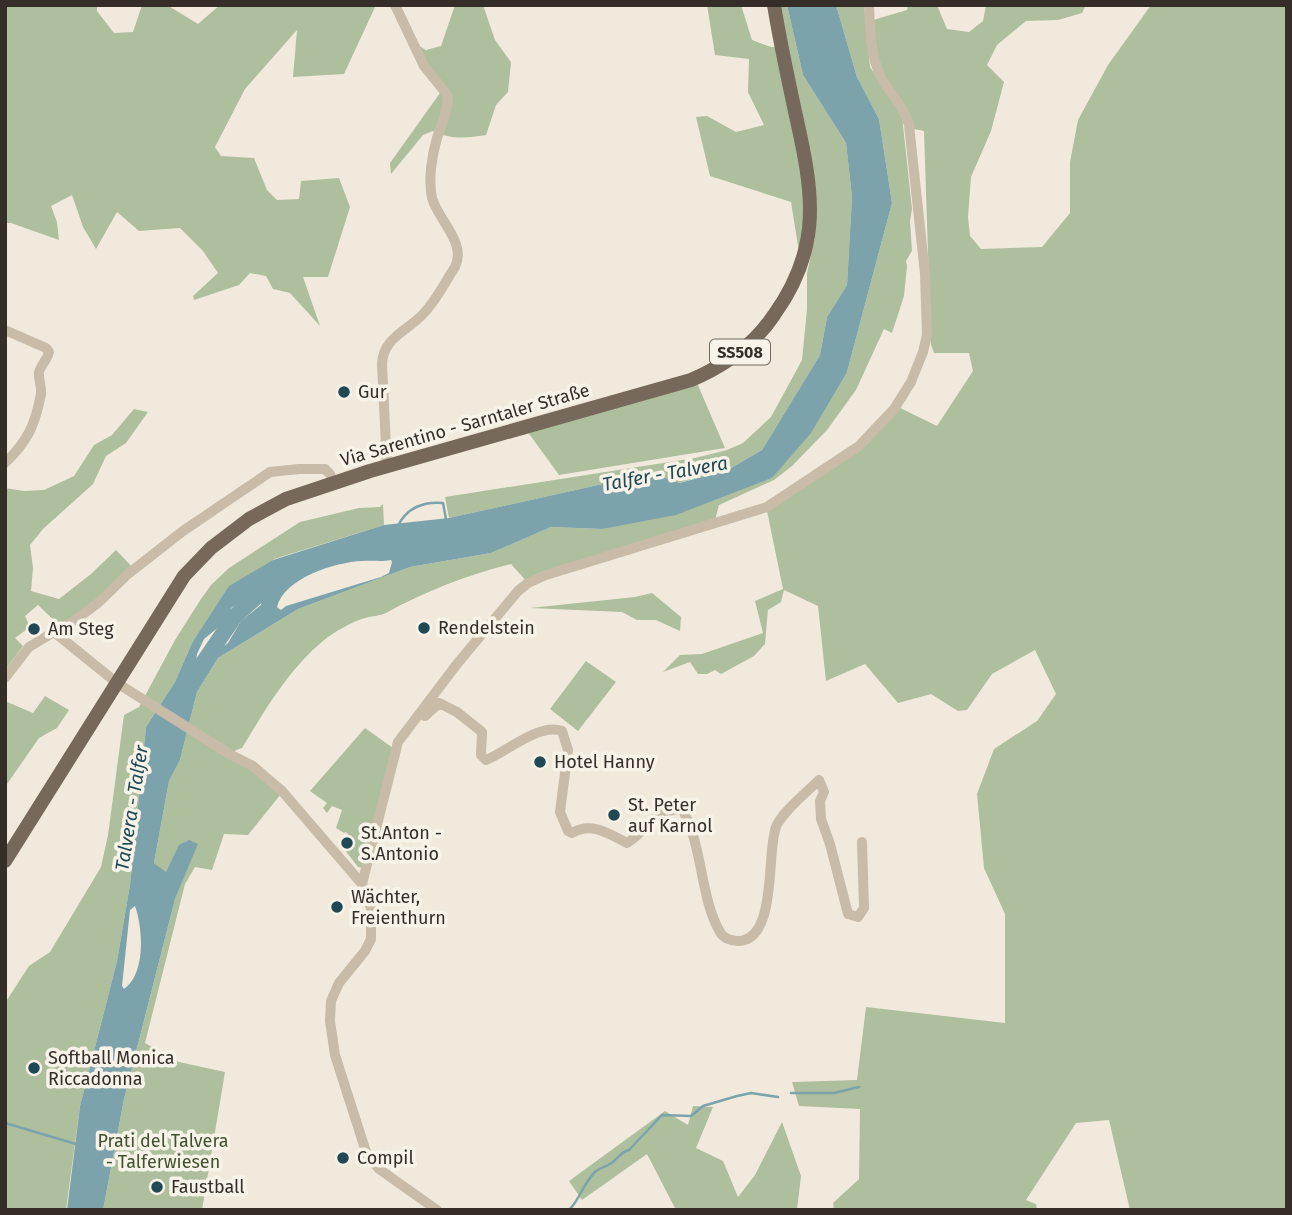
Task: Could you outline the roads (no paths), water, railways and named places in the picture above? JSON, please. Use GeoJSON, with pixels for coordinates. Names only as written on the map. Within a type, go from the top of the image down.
{"type":"FeatureCollection","features":[{"type":"Feature","properties":{"kind":"main road","name":"Via Sarentino - Sarntaler Straße"},"geometry":{"type":"LineString","coordinates":[[5,861],[122,687],[184,576],[211,548],[249,519],[286,499],[333,483],[691,380],[734,356],[760,334],[785,300],[800,270],[811,210],[807,165],[774,5]]}},
{"type":"Feature","properties":{"kind":"street"},"geometry":{"type":"LineString","coordinates":[[387,467],[382,364],[384,352],[402,328],[423,315],[455,267],[458,258],[455,243],[434,203],[431,189],[436,144],[448,96],[424,66],[395,5]]}},
{"type":"Feature","properties":{"kind":"street"},"geometry":{"type":"LineString","coordinates":[[362,884],[398,743],[514,594],[532,581],[767,507],[867,439],[894,409],[911,382],[923,352],[927,321],[925,274],[909,125],[904,110],[881,78],[876,64],[869,5]]}},
{"type":"Feature","properties":{"kind":"street"},"geometry":{"type":"LineString","coordinates":[[5,330],[46,348],[49,352],[39,373],[41,394],[32,428],[24,444],[5,463]]}},
{"type":"Feature","properties":{"kind":"street"},"geometry":{"type":"LineString","coordinates":[[5,678],[29,647],[99,603],[128,574],[183,531],[270,472],[325,469],[333,483]]}},
{"type":"Feature","properties":{"kind":"street"},"geometry":{"type":"LineString","coordinates":[[54,632],[122,687],[230,755],[253,766],[282,790],[362,884],[371,908],[371,939],[365,951],[348,969],[331,1001],[330,1021],[335,1055],[368,1155],[379,1169],[437,1210]]}},
{"type":"Feature","properties":{"kind":"street"},"geometry":{"type":"LineString","coordinates":[[398,743],[410,737],[430,709],[439,703],[457,712],[482,732],[481,755],[486,760],[524,738],[560,730],[568,747],[560,812],[568,831],[572,833],[585,827],[593,828],[626,843],[652,818],[668,811],[682,809],[703,872],[709,905],[721,934],[734,941],[743,940],[753,933],[766,914],[776,825],[819,780],[824,792],[820,802],[821,819],[848,914],[853,917],[858,917],[864,908],[862,842]]}},
{"type":"Feature","properties":{"kind":"water"},"geometry":{"type":"Polygon","coordinates":[[[787,5],[836,5],[857,77],[879,119],[892,203],[847,372],[811,433],[772,478],[676,515],[602,529],[551,527],[491,553],[410,567],[298,609],[218,658],[197,692],[180,760],[169,781],[154,863],[166,872],[179,845],[189,840],[198,844],[175,899],[124,1099],[103,1210],[67,1210],[80,1106],[117,961],[130,885],[146,727],[175,682],[192,643],[229,586],[273,560],[384,525],[449,518],[652,473],[679,483],[726,471],[762,450],[820,355],[827,317],[847,285],[852,197],[846,143],[803,75],[787,5]],[[391,560],[351,562],[326,568],[300,580],[282,597],[277,607],[281,610],[286,606],[381,577],[389,573],[391,560]],[[251,596],[231,608],[225,622],[204,639],[197,654],[195,669],[228,643],[241,621],[261,605],[262,598],[251,596]],[[135,906],[130,910],[122,986],[124,989],[136,973],[141,950],[140,926],[135,906]]]}},
{"type":"Feature","properties":{"kind":"waterway"},"geometry":{"type":"LineString","coordinates":[[398,526],[411,510],[429,503],[443,503],[446,519]]}},
{"type":"Feature","properties":{"kind":"waterway","name":"Talvera - Talfer"},"geometry":{"type":"LineString","coordinates":[[190,682],[235,616],[271,584]]}},
{"type":"Feature","properties":{"kind":"waterway"},"geometry":{"type":"LineString","coordinates":[[791,1093],[834,1093],[859,1087]]}},
{"type":"Feature","properties":{"kind":"waterway"},"geometry":{"type":"LineString","coordinates":[[569,1210],[595,1172],[629,1150],[662,1115],[691,1116],[703,1106],[751,1093],[778,1097]]}},
{"type":"Feature","properties":{"kind":"waterway"},"geometry":{"type":"LineString","coordinates":[[5,1123],[76,1144]]}},
{"type":"Feature","properties":{"kind":"place","name":"Gur"},"geometry":{"type":"Point","coordinates":[344,392]}},
{"type":"Feature","properties":{"kind":"place","name":"Rendelstein"},"geometry":{"type":"Point","coordinates":[424,628]}},
{"type":"Feature","properties":{"kind":"place","name":"Am Steg"},"geometry":{"type":"Point","coordinates":[34,629]}},
{"type":"Feature","properties":{"kind":"place","name":"Hotel Hanny"},"geometry":{"type":"Point","coordinates":[540,762]}},
{"type":"Feature","properties":{"kind":"place","name":"St. Peter auf Karnol"},"geometry":{"type":"Point","coordinates":[614,815]}},
{"type":"Feature","properties":{"kind":"place","name":"St.Anton - S.Antonio"},"geometry":{"type":"Point","coordinates":[347,843]}},
{"type":"Feature","properties":{"kind":"place","name":"Wächter, Freienthurn"},"geometry":{"type":"Point","coordinates":[337,907]}},
{"type":"Feature","properties":{"kind":"place","name":"Softball Monica Riccadonna"},"geometry":{"type":"Point","coordinates":[34,1068]}},
{"type":"Feature","properties":{"kind":"place","name":"Compil"},"geometry":{"type":"Point","coordinates":[343,1158]}},
{"type":"Feature","properties":{"kind":"place","name":"Faustball"},"geometry":{"type":"Point","coordinates":[157,1187]}},
{"type":"Feature","properties":{"kind":"water label","name":"Talfer - Talvera"},"geometry":{"type":"Point","coordinates":[665,473]}},
{"type":"Feature","properties":{"kind":"park label","name":"Prati del Talvera - Talferwiesen"},"geometry":{"type":"Point","coordinates":[163,1151]}}]}
